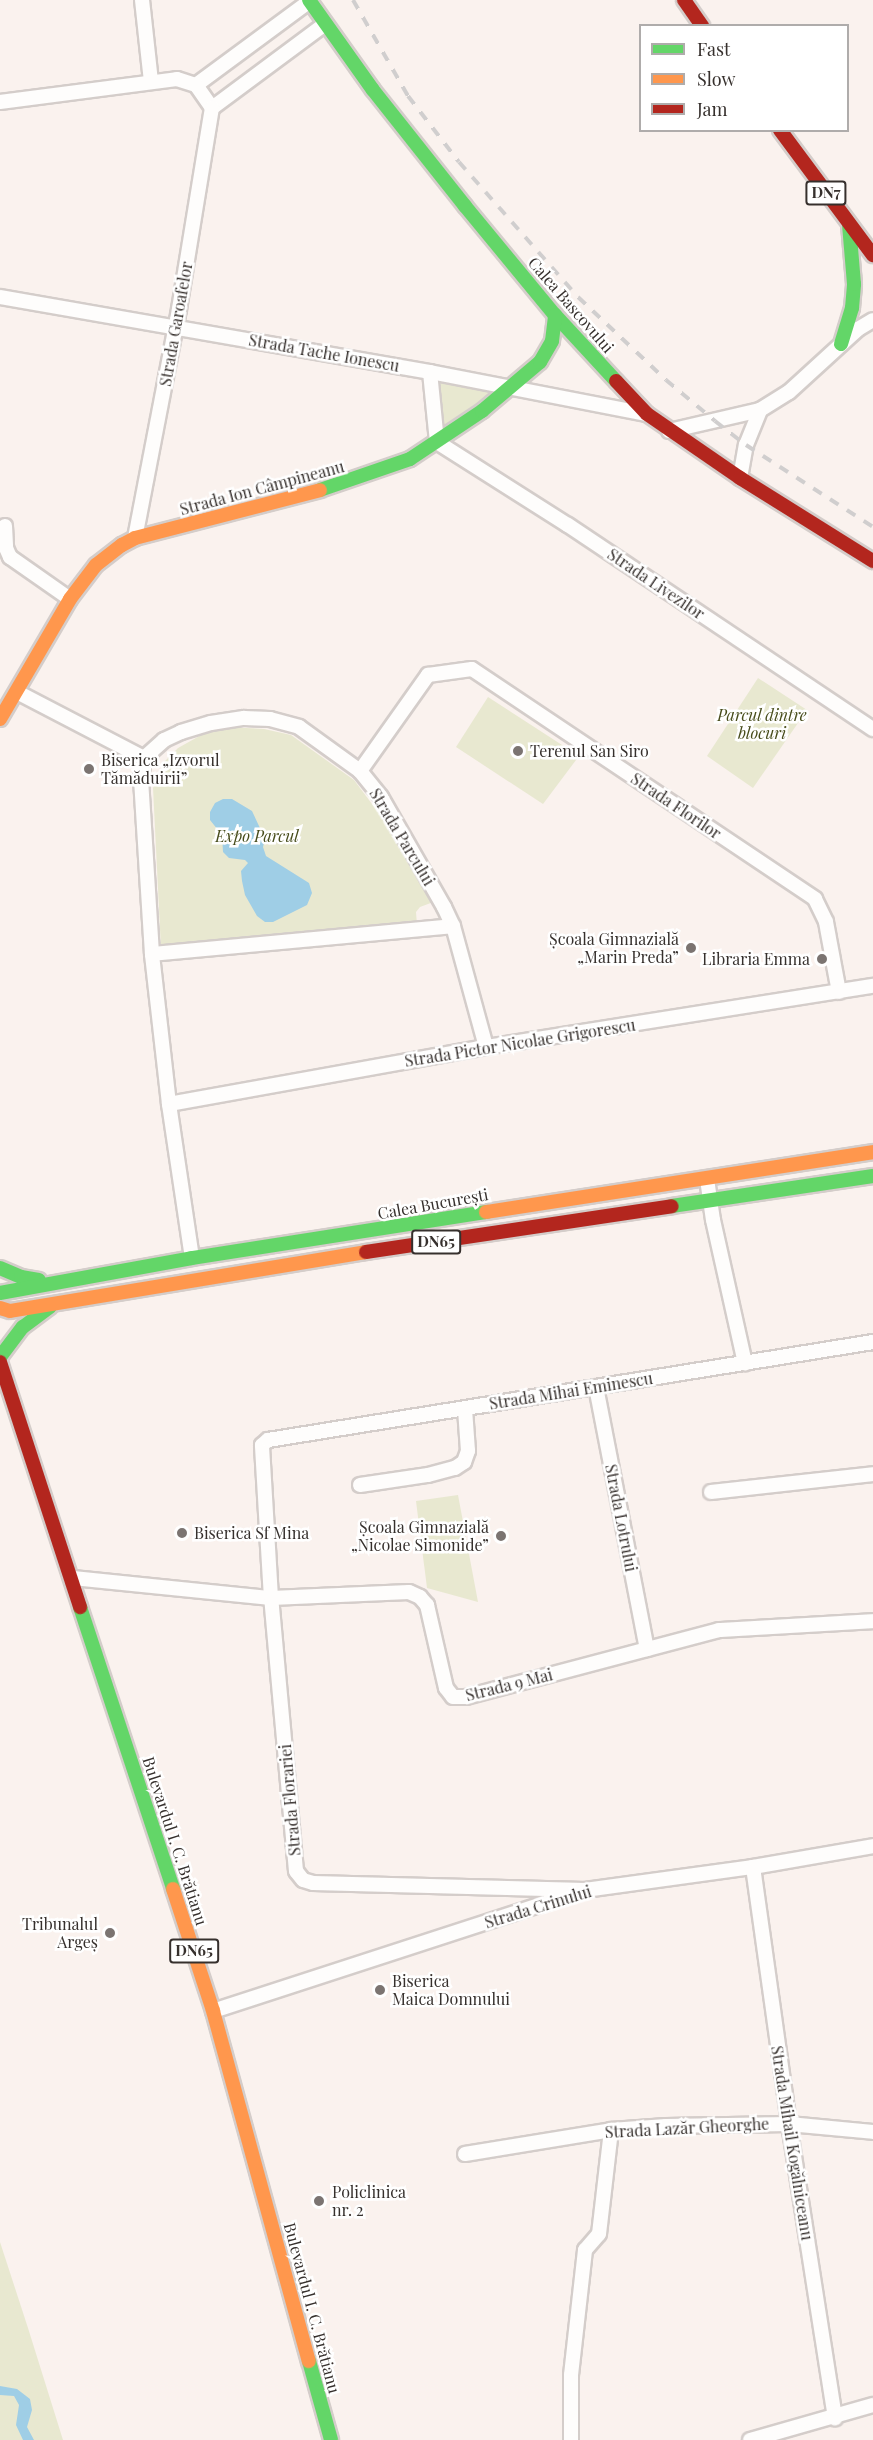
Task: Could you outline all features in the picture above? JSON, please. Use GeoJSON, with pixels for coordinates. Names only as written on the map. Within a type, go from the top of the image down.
{"type":"FeatureCollection","features":[{"type":"Feature","properties":{"kind":"main road","name":"Calea Bascovului"},"geometry":{"type":"LineString","coordinates":[[310,0],[394,118],[555,315],[647,414],[740,478],[873,561]]}},
{"type":"Feature","properties":{"kind":"main road"},"geometry":{"type":"LineString","coordinates":[[684,0],[701,24]]}},
{"type":"Feature","properties":{"kind":"main road","name":"DN7"},"geometry":{"type":"LineString","coordinates":[[781,132],[873,255]]}},
{"type":"Feature","properties":{"kind":"main road"},"geometry":{"type":"LineString","coordinates":[[841,344],[852,308],[854,284],[849,224]]}},
{"type":"Feature","properties":{"kind":"main road","name":"Strada Ion Câmpineanu"},"geometry":{"type":"LineString","coordinates":[[0,719],[70,598],[96,565],[135,538],[347,483],[394,466],[437,442],[511,388],[540,362],[552,341],[555,315]]}},
{"type":"Feature","properties":{"kind":"main road","name":"Calea București"},"geometry":{"type":"LineString","coordinates":[[0,1293],[192,1258],[873,1152]]}},
{"type":"Feature","properties":{"kind":"main road","name":"DN65"},"geometry":{"type":"LineString","coordinates":[[0,1308],[10,1311],[873,1176]]}},
{"type":"Feature","properties":{"kind":"main road"},"geometry":{"type":"LineString","coordinates":[[0,1268],[21,1277],[51,1282]]}},
{"type":"Feature","properties":{"kind":"main road","name":"DN65"},"geometry":{"type":"LineString","coordinates":[[0,1357],[23,1327],[58,1302]]}},
{"type":"Feature","properties":{"kind":"main road","name":"Bulevardul I. C. Brătianu"},"geometry":{"type":"LineString","coordinates":[[0,1362],[73,1578],[213,2011],[331,2440]]}},
{"type":"Feature","properties":{"kind":"street"},"geometry":{"type":"LineString","coordinates":[[142,0],[151,82]]}},
{"type":"Feature","properties":{"kind":"street"},"geometry":{"type":"LineString","coordinates":[[196,85],[310,0]]}},
{"type":"Feature","properties":{"kind":"street"},"geometry":{"type":"LineString","coordinates":[[0,102],[177,79],[196,85],[212,108],[325,24]]}},
{"type":"Feature","properties":{"kind":"street","name":"Strada Garoafelor"},"geometry":{"type":"LineString","coordinates":[[135,538],[176,328],[212,108]]}},
{"type":"Feature","properties":{"kind":"street","name":"Strada Tache Ionescu"},"geometry":{"type":"LineString","coordinates":[[0,297],[430,372],[647,414]]}},
{"type":"Feature","properties":{"kind":"street"},"geometry":{"type":"LineString","coordinates":[[669,431],[760,410],[815,371],[841,344],[873,320]]}},
{"type":"Feature","properties":{"kind":"street"},"geometry":{"type":"LineString","coordinates":[[430,372],[437,442]]}},
{"type":"Feature","properties":{"kind":"street"},"geometry":{"type":"LineString","coordinates":[[740,478],[746,445],[760,410]]}},
{"type":"Feature","properties":{"kind":"street","name":"Strada Livezilor"},"geometry":{"type":"LineString","coordinates":[[437,442],[568,525],[873,729]]}},
{"type":"Feature","properties":{"kind":"street"},"geometry":{"type":"LineString","coordinates":[[5,526],[6,548],[10,556],[70,598]]}},
{"type":"Feature","properties":{"kind":"street","name":"Strada Florilor"},"geometry":{"type":"LineString","coordinates":[[360,771],[428,675],[472,669],[815,899],[826,922],[839,992]]}},
{"type":"Feature","properties":{"kind":"street"},"geometry":{"type":"LineString","coordinates":[[17,692],[144,758],[141,778],[152,954],[169,1104],[192,1258]]}},
{"type":"Feature","properties":{"kind":"street","name":"Strada Parcului"},"geometry":{"type":"LineString","coordinates":[[144,758],[164,740],[181,732],[244,718],[270,719],[299,727],[360,771],[381,797],[453,926],[486,1047]]}},
{"type":"Feature","properties":{"kind":"street"},"geometry":{"type":"LineString","coordinates":[[152,954],[453,926]]}},
{"type":"Feature","properties":{"kind":"street","name":"Strada Pictor Nicolae Grigorescu"},"geometry":{"type":"LineString","coordinates":[[169,1104],[486,1047],[873,986]]}},
{"type":"Feature","properties":{"kind":"street"},"geometry":{"type":"LineString","coordinates":[[706,1179],[745,1363]]}},
{"type":"Feature","properties":{"kind":"street","name":"Strada Mihai Eminescu"},"geometry":{"type":"LineString","coordinates":[[268,1440],[873,1342]]}},
{"type":"Feature","properties":{"kind":"street","name":"Strada Lotrului"},"geometry":{"type":"LineString","coordinates":[[596,1387],[647,1649]]}},
{"type":"Feature","properties":{"kind":"street"},"geometry":{"type":"LineString","coordinates":[[360,1485],[428,1475],[455,1468],[464,1462],[468,1451],[465,1409]]}},
{"type":"Feature","properties":{"kind":"street","name":"Strada Florariei"},"geometry":{"type":"LineString","coordinates":[[268,1440],[262,1445],[261,1455],[271,1598],[296,1870],[303,1880],[313,1883],[585,1890]]}},
{"type":"Feature","properties":{"kind":"street"},"geometry":{"type":"LineString","coordinates":[[711,1492],[873,1474]]}},
{"type":"Feature","properties":{"kind":"street","name":"Strada 9 Mai"},"geometry":{"type":"LineString","coordinates":[[73,1578],[271,1598],[409,1592],[420,1596],[427,1605],[446,1688],[453,1697],[466,1697],[719,1630],[873,1621]]}},
{"type":"Feature","properties":{"kind":"street","name":"Strada Crinului"},"geometry":{"type":"LineString","coordinates":[[213,2011],[585,1890],[753,1867],[873,1846]]}},
{"type":"Feature","properties":{"kind":"street","name":"Strada Mihail Kogălniceanu"},"geometry":{"type":"LineString","coordinates":[[753,1867],[789,2124],[835,2418]]}},
{"type":"Feature","properties":{"kind":"street","name":"Strada Lazăr Gheorghe"},"geometry":{"type":"LineString","coordinates":[[465,2154],[611,2130],[723,2124],[789,2124],[873,2132]]}},
{"type":"Feature","properties":{"kind":"street"},"geometry":{"type":"LineString","coordinates":[[571,2440],[571,2375],[585,2250],[599,2234],[611,2130]]}},
{"type":"Feature","properties":{"kind":"street"},"geometry":{"type":"LineString","coordinates":[[750,2440],[835,2418],[873,2405]]}},
{"type":"Feature","properties":{"kind":"green space"},"geometry":{"type":"Polygon","coordinates":[[[430,372],[511,388],[437,442],[430,372]]]}},
{"type":"Feature","properties":{"kind":"green space","name":"Parcul dintre blocuri"},"geometry":{"type":"Polygon","coordinates":[[[758,678],[807,710],[753,788],[707,756],[758,678]]]}},
{"type":"Feature","properties":{"kind":"green space","name":"Terenul San Siro"},"geometry":{"type":"Polygon","coordinates":[[[488,697],[579,756],[543,804],[456,747],[488,697]]]}},
{"type":"Feature","properties":{"kind":"green space","name":"Expo Parcul"},"geometry":{"type":"Polygon","coordinates":[[[227,727],[264,729],[291,735],[354,780],[405,848],[436,901],[420,907],[416,912],[417,924],[161,949],[153,788],[164,762],[178,748],[212,729],[227,727]]]}},
{"type":"Feature","properties":{"kind":"green space"},"geometry":{"type":"Polygon","coordinates":[[[458,1495],[478,1602],[427,1588],[416,1501],[458,1495]]]}},
{"type":"Feature","properties":{"kind":"green space"},"geometry":{"type":"Polygon","coordinates":[[[0,2242],[28,2328],[63,2440],[0,2440],[0,2242]]]}},
{"type":"Feature","properties":{"kind":"water"},"geometry":{"type":"Polygon","coordinates":[[[223,799],[232,799],[252,811],[265,839],[263,847],[266,856],[309,883],[312,893],[307,905],[273,922],[265,922],[257,916],[245,895],[242,881],[241,871],[248,863],[245,860],[229,858],[223,852],[222,835],[210,820],[210,812],[215,803],[223,799]]]}},
{"type":"Feature","properties":{"kind":"water"},"geometry":{"type":"Polygon","coordinates":[[[0,2386],[17,2389],[30,2399],[32,2410],[27,2427],[34,2440],[23,2440],[16,2425],[19,2405],[14,2396],[0,2395],[0,2386]]]}},
{"type":"Feature","properties":{"kind":"railway"},"geometry":{"type":"LineString","coordinates":[[353,0],[408,96],[459,162],[578,297],[666,380],[715,421],[746,445],[873,527]]}},
{"type":"Feature","properties":{"kind":"traffic: fast"},"geometry":{"type":"LineString","coordinates":[[309,0],[373,90],[465,206],[555,315],[616,381]]}},
{"type":"Feature","properties":{"kind":"traffic: fast"},"geometry":{"type":"LineString","coordinates":[[841,344],[852,308],[854,284],[849,224]]}},
{"type":"Feature","properties":{"kind":"traffic: fast"},"geometry":{"type":"LineString","coordinates":[[320,490],[410,459],[482,411],[540,362],[552,341],[555,315]]}},
{"type":"Feature","properties":{"kind":"traffic: fast"},"geometry":{"type":"LineString","coordinates":[[672,1206],[873,1176]]}},
{"type":"Feature","properties":{"kind":"traffic: fast"},"geometry":{"type":"LineString","coordinates":[[0,1293],[192,1258],[486,1212]]}},
{"type":"Feature","properties":{"kind":"traffic: fast"},"geometry":{"type":"LineString","coordinates":[[0,1268],[21,1277],[39,1280]]}},
{"type":"Feature","properties":{"kind":"traffic: fast"},"geometry":{"type":"LineString","coordinates":[[0,1357],[23,1327],[50,1307]]}},
{"type":"Feature","properties":{"kind":"traffic: fast"},"geometry":{"type":"LineString","coordinates":[[80,1607],[173,1889]]}},
{"type":"Feature","properties":{"kind":"traffic: fast"},"geometry":{"type":"LineString","coordinates":[[309,2361],[331,2440]]}},
{"type":"Feature","properties":{"kind":"traffic: slow"},"geometry":{"type":"LineString","coordinates":[[0,719],[70,599],[96,565],[122,545],[135,538],[320,490]]}},
{"type":"Feature","properties":{"kind":"traffic: slow"},"geometry":{"type":"LineString","coordinates":[[486,1212],[873,1152]]}},
{"type":"Feature","properties":{"kind":"traffic: slow"},"geometry":{"type":"LineString","coordinates":[[0,1308],[10,1311],[366,1252]]}},
{"type":"Feature","properties":{"kind":"traffic: slow"},"geometry":{"type":"LineString","coordinates":[[173,1889],[213,2011],[309,2361]]}},
{"type":"Feature","properties":{"kind":"traffic: jam"},"geometry":{"type":"LineString","coordinates":[[684,0],[701,24]]}},
{"type":"Feature","properties":{"kind":"traffic: jam"},"geometry":{"type":"LineString","coordinates":[[781,132],[873,255]]}},
{"type":"Feature","properties":{"kind":"traffic: jam"},"geometry":{"type":"LineString","coordinates":[[616,381],[647,414],[740,478],[873,561]]}},
{"type":"Feature","properties":{"kind":"traffic: jam"},"geometry":{"type":"LineString","coordinates":[[366,1252],[672,1206]]}},
{"type":"Feature","properties":{"kind":"traffic: jam"},"geometry":{"type":"LineString","coordinates":[[0,1362],[80,1607]]}},
{"type":"Feature","properties":{"kind":"place","name":"Terenul San Siro"},"geometry":{"type":"Point","coordinates":[518,751]}},
{"type":"Feature","properties":{"kind":"place","name":"Biserica „Izvorul Tămăduirii”"},"geometry":{"type":"Point","coordinates":[89,769]}},
{"type":"Feature","properties":{"kind":"place","name":"Școala Gimnazială „Marin Preda”"},"geometry":{"type":"Point","coordinates":[691,948]}},
{"type":"Feature","properties":{"kind":"place","name":"Libraria Emma"},"geometry":{"type":"Point","coordinates":[822,959]}},
{"type":"Feature","properties":{"kind":"place","name":"Biserica Sf Mina"},"geometry":{"type":"Point","coordinates":[182,1533]}},
{"type":"Feature","properties":{"kind":"place","name":"Școala Gimnazială „Nicolae Simonide”"},"geometry":{"type":"Point","coordinates":[501,1536]}},
{"type":"Feature","properties":{"kind":"place","name":"Tribunalul Argeș"},"geometry":{"type":"Point","coordinates":[110,1933]}},
{"type":"Feature","properties":{"kind":"place","name":"Biserica Maica Domnului"},"geometry":{"type":"Point","coordinates":[380,1990]}},
{"type":"Feature","properties":{"kind":"place","name":"Policlinica nr. 2"},"geometry":{"type":"Point","coordinates":[319,2201]}}]}
